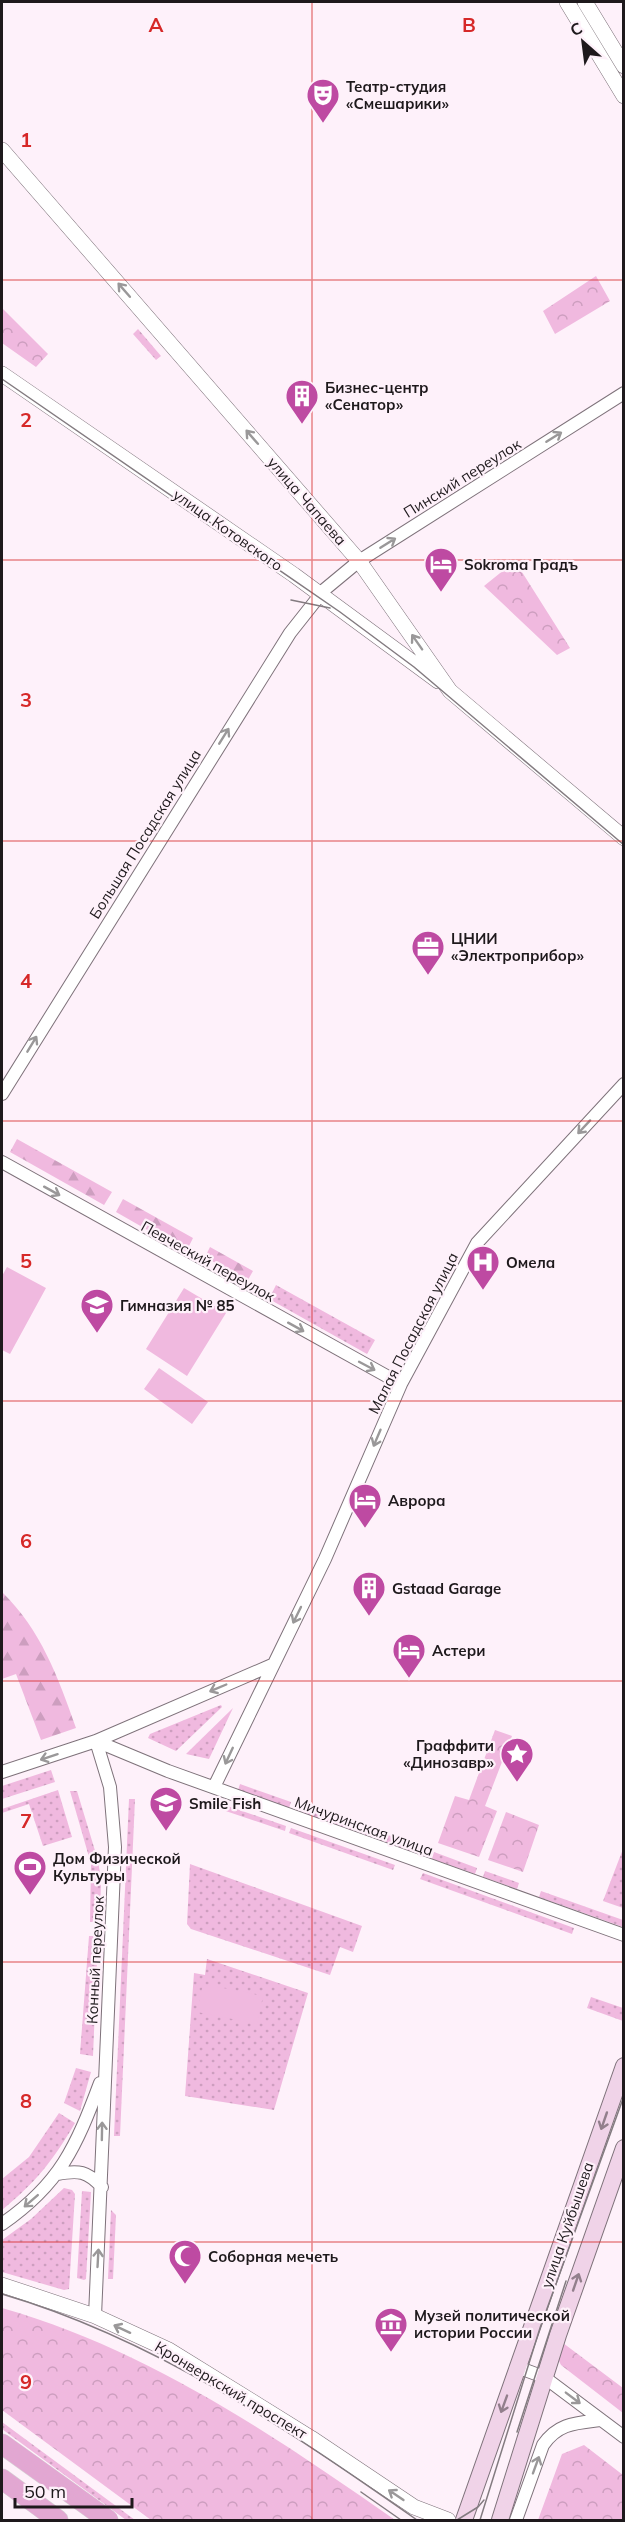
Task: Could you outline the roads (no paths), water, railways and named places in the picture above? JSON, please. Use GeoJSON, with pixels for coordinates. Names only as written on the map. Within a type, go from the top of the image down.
{"type":"FeatureCollection","features":[{"type":"Feature","properties":{"kind":"main road","name":"улица Куйбышева"},"geometry":{"type":"LineString","coordinates":[[464,2520],[624,2066]]}},
{"type":"Feature","properties":{"kind":"main road","name":"улица Куйбышева"},"geometry":{"type":"LineString","coordinates":[[500,2520],[544,2377],[624,2148]]}},
{"type":"Feature","properties":{"kind":"main road"},"geometry":{"type":"LineString","coordinates":[[2,2444],[108,2520]]}},
{"type":"Feature","properties":{"kind":"main road"},"geometry":{"type":"LineString","coordinates":[[2,2479],[58,2520]]}},
{"type":"Feature","properties":{"kind":"street"},"geometry":{"type":"LineString","coordinates":[[567,2],[624,96]]}},
{"type":"Feature","properties":{"kind":"street"},"geometry":{"type":"LineString","coordinates":[[585,2],[624,66]]}},
{"type":"Feature","properties":{"kind":"street","name":"улица Чапаева"},"geometry":{"type":"LineString","coordinates":[[2,150],[359,561],[450,690],[624,838]]}},
{"type":"Feature","properties":{"kind":"street","name":"улица Котовского"},"geometry":{"type":"LineString","coordinates":[[2,374],[320,594],[450,690]]}},
{"type":"Feature","properties":{"kind":"street","name":"Пинский переулок"},"geometry":{"type":"LineString","coordinates":[[320,594],[359,561],[624,393]]}},
{"type":"Feature","properties":{"kind":"street","name":"Большая Посадская улица"},"geometry":{"type":"LineString","coordinates":[[2,1094],[283,643],[320,594]]}},
{"type":"Feature","properties":{"kind":"street","name":"Малая Посадская улица"},"geometry":{"type":"LineString","coordinates":[[214,1788],[325,1559],[401,1384],[477,1243],[624,1084]]}},
{"type":"Feature","properties":{"kind":"street","name":"Певческий переулок"},"geometry":{"type":"LineString","coordinates":[[2,1162],[401,1384]]}},
{"type":"Feature","properties":{"kind":"street"},"geometry":{"type":"LineString","coordinates":[[2,1772],[96,1741],[272,1665]]}},
{"type":"Feature","properties":{"kind":"street","name":"Мичуринская улица"},"geometry":{"type":"LineString","coordinates":[[96,1741],[214,1788],[624,1935]]}},
{"type":"Feature","properties":{"kind":"street","name":"Конный переулок"},"geometry":{"type":"LineString","coordinates":[[95,2316],[115,1847],[110,1787],[96,1741]]}},
{"type":"Feature","properties":{"kind":"street","name":"Конный переулок"},"geometry":{"type":"LineString","coordinates":[[2,2224],[38,2196],[57,2174],[74,2148],[104,2074]]}},
{"type":"Feature","properties":{"kind":"street"},"geometry":{"type":"LineString","coordinates":[[57,2174],[80,2170],[90,2174],[102,2187]]}},
{"type":"Feature","properties":{"kind":"street","name":"Кронверкский проспект"},"geometry":{"type":"LineString","coordinates":[[2,2285],[95,2316],[169,2350],[311,2438],[414,2507],[448,2520]]}},
{"type":"Feature","properties":{"kind":"street"},"geometry":{"type":"LineString","coordinates":[[517,2367],[544,2377],[624,2437]]}},
{"type":"Feature","properties":{"kind":"street"},"geometry":{"type":"LineString","coordinates":[[516,2520],[543,2445],[550,2435],[566,2424],[601,2420]]}},
{"type":"Feature","properties":{"kind":"tram line"},"geometry":{"type":"LineString","coordinates":[[2,379],[340,612],[414,667],[624,845]]}},
{"type":"Feature","properties":{"kind":"tram line"},"geometry":{"type":"LineString","coordinates":[[291,600],[330,608]]}},
{"type":"Feature","properties":{"kind":"tram line"},"geometry":{"type":"LineString","coordinates":[[480,2520],[540,2328],[624,2096]]}},
{"type":"Feature","properties":{"kind":"tram line"},"geometry":{"type":"LineString","coordinates":[[517,2432],[566,2281]]}},
{"type":"Feature","properties":{"kind":"tram line"},"geometry":{"type":"LineString","coordinates":[[2,2294],[58,2313],[166,2361],[269,2420],[417,2520]]}},
{"type":"Feature","properties":{"kind":"tram line"},"geometry":{"type":"LineString","coordinates":[[361,2492],[401,2520]]}},
{"type":"Feature","properties":{"kind":"tram line"},"geometry":{"type":"LineString","coordinates":[[457,2520],[478,2507],[484,2500]]}},
{"type":"Feature","properties":{"kind":"place","name":"Театр-студия «Смешарики»"},"geometry":{"type":"Point","coordinates":[323,124]}},
{"type":"Feature","properties":{"kind":"place","name":"Бизнес-центр «Сенатор»"},"geometry":{"type":"Point","coordinates":[302,425]}},
{"type":"Feature","properties":{"kind":"place","name":"Sokroma Градъ"},"geometry":{"type":"Point","coordinates":[441,593]}},
{"type":"Feature","properties":{"kind":"place","name":"ЦНИИ «Электроприбор»"},"geometry":{"type":"Point","coordinates":[428,976]}},
{"type":"Feature","properties":{"kind":"place","name":"Омела"},"geometry":{"type":"Point","coordinates":[483,1291]}},
{"type":"Feature","properties":{"kind":"place","name":"Гимназия № 85"},"geometry":{"type":"Point","coordinates":[97,1334]}},
{"type":"Feature","properties":{"kind":"place","name":"Аврора"},"geometry":{"type":"Point","coordinates":[365,1529]}},
{"type":"Feature","properties":{"kind":"place","name":"Gstaad Garage"},"geometry":{"type":"Point","coordinates":[369,1617]}},
{"type":"Feature","properties":{"kind":"place","name":"Астери"},"geometry":{"type":"Point","coordinates":[409,1679]}},
{"type":"Feature","properties":{"kind":"place","name":"Граффити «Динозавр»"},"geometry":{"type":"Point","coordinates":[517,1783]}},
{"type":"Feature","properties":{"kind":"place","name":"Smile Fish"},"geometry":{"type":"Point","coordinates":[166,1832]}},
{"type":"Feature","properties":{"kind":"place","name":"Дом Физической Культуры"},"geometry":{"type":"Point","coordinates":[30,1896]}},
{"type":"Feature","properties":{"kind":"place","name":"Соборная мечеть"},"geometry":{"type":"Point","coordinates":[185,2285]}},
{"type":"Feature","properties":{"kind":"place","name":"Музей политической истории России"},"geometry":{"type":"Point","coordinates":[391,2353]}}]}
